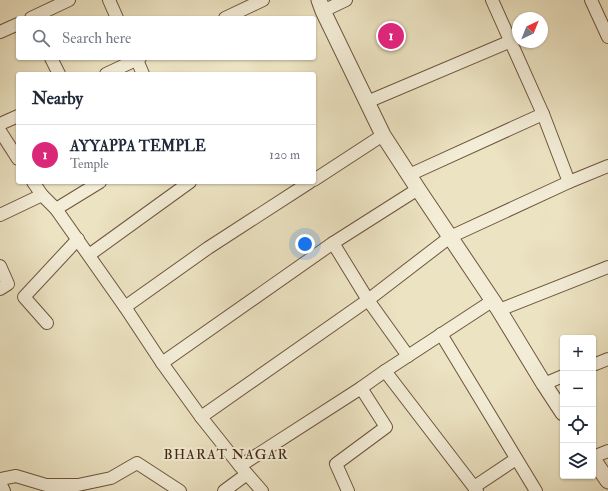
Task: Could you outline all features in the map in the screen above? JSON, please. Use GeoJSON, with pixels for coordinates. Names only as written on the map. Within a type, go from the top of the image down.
{"type":"FeatureCollection","features":[{"type":"Feature","properties":{"kind":"street"},"geometry":{"type":"LineString","coordinates":[[36,16],[69,0]]}},
{"type":"Feature","properties":{"kind":"street"},"geometry":{"type":"LineString","coordinates":[[109,0],[116,16]]}},
{"type":"Feature","properties":{"kind":"street"},"geometry":{"type":"LineString","coordinates":[[229,16],[263,0]]}},
{"type":"Feature","properties":{"kind":"street"},"geometry":{"type":"LineString","coordinates":[[346,0],[321,5],[383,135],[560,408]]}},
{"type":"Feature","properties":{"kind":"street"},"geometry":{"type":"LineString","coordinates":[[492,0],[543,114],[569,182]]}},
{"type":"Feature","properties":{"kind":"street"},"geometry":{"type":"LineString","coordinates":[[591,0],[607,34]]}},
{"type":"Feature","properties":{"kind":"street"},"geometry":{"type":"LineString","coordinates":[[0,32],[16,25]]}},
{"type":"Feature","properties":{"kind":"street"},"geometry":{"type":"LineString","coordinates":[[367,102],[511,41]]}},
{"type":"Feature","properties":{"kind":"street"},"geometry":{"type":"LineString","coordinates":[[52,60],[58,72]]}},
{"type":"Feature","properties":{"kind":"street"},"geometry":{"type":"LineString","coordinates":[[110,72],[135,60]]}},
{"type":"Feature","properties":{"kind":"street"},"geometry":{"type":"LineString","coordinates":[[137,60],[142,72]]}},
{"type":"Feature","properties":{"kind":"street"},"geometry":{"type":"LineString","coordinates":[[409,175],[543,114]]}},
{"type":"Feature","properties":{"kind":"street"},"geometry":{"type":"LineString","coordinates":[[0,124],[16,117]]}},
{"type":"Feature","properties":{"kind":"street"},"geometry":{"type":"LineString","coordinates":[[0,132],[16,156]]}},
{"type":"Feature","properties":{"kind":"street"},"geometry":{"type":"LineString","coordinates":[[316,179],[383,135]]}},
{"type":"Feature","properties":{"kind":"street"},"geometry":{"type":"LineString","coordinates":[[201,417],[368,300],[450,237],[569,182],[608,166]]}},
{"type":"Feature","properties":{"kind":"street"},"geometry":{"type":"LineString","coordinates":[[34,184],[78,239],[162,363],[201,417],[243,470],[262,491]]}},
{"type":"Feature","properties":{"kind":"street"},"geometry":{"type":"LineString","coordinates":[[56,210],[97,184]]}},
{"type":"Feature","properties":{"kind":"street"},"geometry":{"type":"LineString","coordinates":[[88,254],[187,184]]}},
{"type":"Feature","properties":{"kind":"street"},"geometry":{"type":"LineString","coordinates":[[125,307],[208,248],[307,184]]}},
{"type":"Feature","properties":{"kind":"street"},"geometry":{"type":"LineString","coordinates":[[162,363],[333,243],[418,190]]}},
{"type":"Feature","properties":{"kind":"street"},"geometry":{"type":"LineString","coordinates":[[0,215],[42,195]]}},
{"type":"Feature","properties":{"kind":"street"},"geometry":{"type":"LineString","coordinates":[[24,297],[78,239]]}},
{"type":"Feature","properties":{"kind":"street"},"geometry":{"type":"LineString","coordinates":[[333,243],[368,300],[408,356]]}},
{"type":"Feature","properties":{"kind":"street"},"geometry":{"type":"LineString","coordinates":[[0,266],[4,287],[24,297],[47,323]]}},
{"type":"Feature","properties":{"kind":"street"},"geometry":{"type":"LineString","coordinates":[[224,491],[243,470],[385,371],[441,334],[495,306],[608,267]]}},
{"type":"Feature","properties":{"kind":"street"},"geometry":{"type":"LineString","coordinates":[[441,334],[536,491]]}},
{"type":"Feature","properties":{"kind":"street"},"geometry":{"type":"LineString","coordinates":[[596,364],[608,359]]}},
{"type":"Feature","properties":{"kind":"street"},"geometry":{"type":"LineString","coordinates":[[385,371],[476,489],[516,459]]}},
{"type":"Feature","properties":{"kind":"street"},"geometry":{"type":"LineString","coordinates":[[544,384],[560,377]]}},
{"type":"Feature","properties":{"kind":"street"},"geometry":{"type":"LineString","coordinates":[[348,491],[336,464],[386,428],[361,388]]}},
{"type":"Feature","properties":{"kind":"street"},"geometry":{"type":"LineString","coordinates":[[596,457],[608,451]]}},
{"type":"Feature","properties":{"kind":"street"},"geometry":{"type":"LineString","coordinates":[[0,479],[16,476],[46,485],[78,485],[111,478],[138,463],[180,491]]}},
{"type":"Feature","properties":{"kind":"street"},"geometry":{"type":"LineString","coordinates":[[596,463],[608,481]]}},
{"type":"Feature","properties":{"kind":"street"},"geometry":{"type":"LineString","coordinates":[[0,484],[4,491]]}},
{"type":"Feature","properties":{"kind":"place","name":"AYYAPPA TEMPLE"},"geometry":{"type":"Point","coordinates":[391,36]}},
{"type":"Feature","properties":{"kind":"district","name":"BHARAT NAGAR"},"geometry":{"type":"Point","coordinates":[226,454]}}]}
